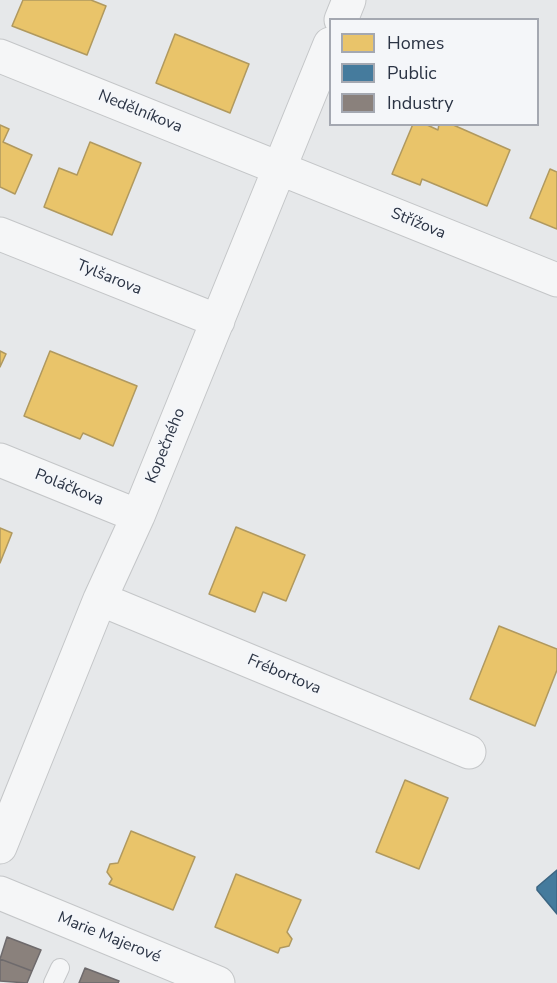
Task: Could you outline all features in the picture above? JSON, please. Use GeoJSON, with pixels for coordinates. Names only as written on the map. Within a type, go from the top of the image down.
{"type":"FeatureCollection","features":[{"type":"Feature","properties":{"kind":"street"},"geometry":{"type":"LineString","coordinates":[[341,18],[348,0]]}},
{"type":"Feature","properties":{"kind":"street","name":"Kopečného"},"geometry":{"type":"LineString","coordinates":[[0,848],[100,599],[138,516],[329,46]]}},
{"type":"Feature","properties":{"kind":"street","name":"Nedělníkova"},"geometry":{"type":"LineString","coordinates":[[0,56],[280,168]]}},
{"type":"Feature","properties":{"kind":"street","name":"Střížova"},"geometry":{"type":"LineString","coordinates":[[280,168],[557,280]]}},
{"type":"Feature","properties":{"kind":"street","name":"Tylšarova"},"geometry":{"type":"LineString","coordinates":[[0,234],[218,321]]}},
{"type":"Feature","properties":{"kind":"street","name":"Poláčkova"},"geometry":{"type":"LineString","coordinates":[[0,460],[138,516]]}},
{"type":"Feature","properties":{"kind":"street","name":"Frébortova"},"geometry":{"type":"LineString","coordinates":[[100,599],[469,752]]}},
{"type":"Feature","properties":{"kind":"street","name":"Marie Majerové"},"geometry":{"type":"LineString","coordinates":[[0,893],[218,983]]}},
{"type":"Feature","properties":{"kind":"building: Homes"},"geometry":{"type":"Polygon","coordinates":[[[23,0],[91,0],[106,6],[87,55],[12,26],[23,0]]]}},
{"type":"Feature","properties":{"kind":"building: Homes"},"geometry":{"type":"Polygon","coordinates":[[[175,34],[249,64],[230,113],[156,83],[175,34]]]}},
{"type":"Feature","properties":{"kind":"building: Homes"},"geometry":{"type":"Polygon","coordinates":[[[0,125],[9,129],[3,142],[32,155],[15,194],[0,187],[0,125]]]}},
{"type":"Feature","properties":{"kind":"building: Homes"},"geometry":{"type":"Polygon","coordinates":[[[412,126],[429,126],[438,130],[439,126],[456,126],[510,150],[487,206],[422,179],[420,185],[392,174],[412,126]]]}},
{"type":"Feature","properties":{"kind":"building: Homes"},"geometry":{"type":"Polygon","coordinates":[[[90,142],[141,163],[112,235],[44,207],[59,168],[77,175],[90,142]]]}},
{"type":"Feature","properties":{"kind":"building: Homes"},"geometry":{"type":"Polygon","coordinates":[[[550,169],[557,172],[557,229],[530,218],[550,169]]]}},
{"type":"Feature","properties":{"kind":"building: Homes"},"geometry":{"type":"Polygon","coordinates":[[[0,351],[6,354],[0,367],[0,351]]]}},
{"type":"Feature","properties":{"kind":"building: Homes"},"geometry":{"type":"Polygon","coordinates":[[[50,351],[137,386],[113,446],[83,433],[80,439],[24,416],[50,351]]]}},
{"type":"Feature","properties":{"kind":"building: Homes"},"geometry":{"type":"Polygon","coordinates":[[[236,527],[305,555],[286,601],[263,592],[255,612],[209,594],[236,527]]]}},
{"type":"Feature","properties":{"kind":"building: Homes"},"geometry":{"type":"Polygon","coordinates":[[[0,528],[12,533],[0,563],[0,528]]]}},
{"type":"Feature","properties":{"kind":"building: Homes"},"geometry":{"type":"Polygon","coordinates":[[[499,626],[557,649],[557,670],[535,726],[470,699],[499,626]]]}},
{"type":"Feature","properties":{"kind":"building: Homes"},"geometry":{"type":"Polygon","coordinates":[[[405,780],[448,798],[419,869],[376,852],[405,780]]]}},
{"type":"Feature","properties":{"kind":"building: Homes"},"geometry":{"type":"Polygon","coordinates":[[[131,831],[195,857],[173,910],[109,884],[112,879],[107,872],[110,864],[118,863],[131,831]]]}},
{"type":"Feature","properties":{"kind":"building: Homes"},"geometry":{"type":"Polygon","coordinates":[[[236,874],[301,900],[287,932],[292,939],[289,946],[280,948],[278,953],[215,927],[236,874]]]}},
{"type":"Feature","properties":{"kind":"building: Public"},"geometry":{"type":"Polygon","coordinates":[[[557,870],[557,914],[537,887],[557,870]]]}},
{"type":"Feature","properties":{"kind":"building: Industry"},"geometry":{"type":"Polygon","coordinates":[[[7,937],[41,950],[32,971],[0,959],[7,937]]]}},
{"type":"Feature","properties":{"kind":"building: Industry"},"geometry":{"type":"Polygon","coordinates":[[[0,959],[32,971],[27,983],[0,981],[0,959]]]}},
{"type":"Feature","properties":{"kind":"building: Industry"},"geometry":{"type":"Polygon","coordinates":[[[85,968],[119,981],[118,983],[79,983],[85,968]]]}}]}
